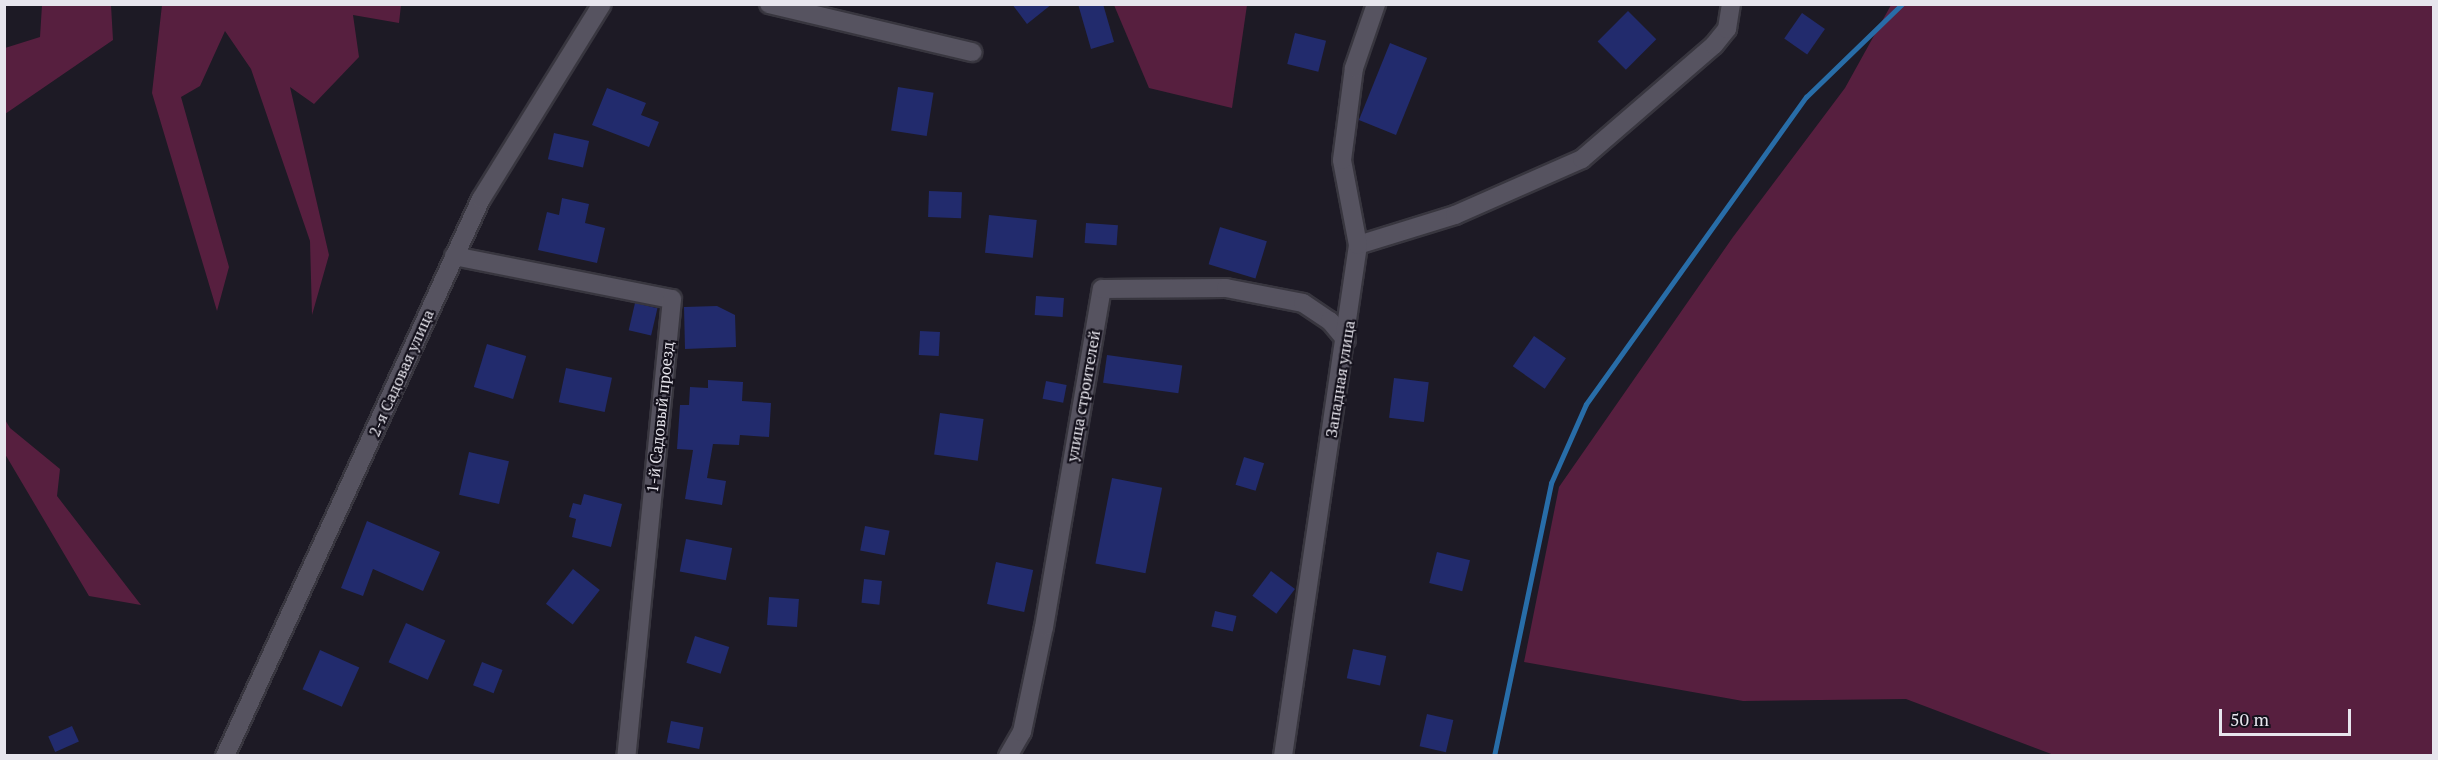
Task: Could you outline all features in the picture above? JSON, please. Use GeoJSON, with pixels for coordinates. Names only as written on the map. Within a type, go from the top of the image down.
{"type":"FeatureCollection","features":[{"type":"Feature","properties":{"kind":"street","name":"2-я Садовая улица"},"geometry":{"type":"LineString","coordinates":[[225,756],[481,199],[602,4]]}},
{"type":"Feature","properties":{"kind":"street"},"geometry":{"type":"LineString","coordinates":[[770,4],[972,52]]}},
{"type":"Feature","properties":{"kind":"street","name":"Западная улица"},"geometry":{"type":"LineString","coordinates":[[1282,756],[1346,340],[1358,245],[1342,160],[1354,68],[1376,4]]}},
{"type":"Feature","properties":{"kind":"street"},"geometry":{"type":"LineString","coordinates":[[1358,245],[1455,215],[1582,159],[1714,45],[1727,29],[1731,4]]}},
{"type":"Feature","properties":{"kind":"street","name":"1-й Садовый проезд"},"geometry":{"type":"LineString","coordinates":[[454,256],[672,299],[626,756]]}},
{"type":"Feature","properties":{"kind":"street","name":"улица строителей"},"geometry":{"type":"LineString","coordinates":[[1008,756],[1022,732],[1044,627],[1102,289],[1226,288],[1303,303],[1330,321],[1346,340]]}},
{"type":"Feature","properties":{"kind":"shaded area"},"geometry":{"type":"Polygon","coordinates":[[[42,5],[111,5],[113,40],[5,114],[5,48],[40,37],[42,5]]]}},
{"type":"Feature","properties":{"kind":"shaded area"},"geometry":{"type":"Polygon","coordinates":[[[162,5],[401,5],[399,23],[353,15],[359,57],[314,104],[290,87],[329,255],[312,315],[310,241],[251,69],[225,31],[200,86],[181,97],[229,267],[217,311],[152,93],[162,5]]]}},
{"type":"Feature","properties":{"kind":"shaded area"},"geometry":{"type":"Polygon","coordinates":[[[1114,5],[1247,5],[1232,108],[1149,88],[1114,5]]]}},
{"type":"Feature","properties":{"kind":"shaded area"},"geometry":{"type":"Polygon","coordinates":[[[1891,5],[2433,5],[2433,755],[2054,755],[1906,699],[1743,701],[1524,662],[1559,487],[1733,237],[1845,88],[1891,5]]]}},
{"type":"Feature","properties":{"kind":"shaded area"},"geometry":{"type":"Polygon","coordinates":[[[4,418],[10,428],[60,469],[57,496],[141,605],[89,596],[5,454],[4,418]]]}},
{"type":"Feature","properties":{"kind":"building"},"geometry":{"type":"Polygon","coordinates":[[[1012,4],[1052,4],[1027,24],[1012,4]]]}},
{"type":"Feature","properties":{"kind":"building"},"geometry":{"type":"Polygon","coordinates":[[[1078,4],[1103,4],[1114,42],[1091,49],[1078,4]]]}},
{"type":"Feature","properties":{"kind":"building"},"geometry":{"type":"Polygon","coordinates":[[[1628,11],[1656,39],[1626,70],[1598,41],[1628,11]]]}},
{"type":"Feature","properties":{"kind":"building"},"geometry":{"type":"Polygon","coordinates":[[[1802,13],[1825,29],[1807,54],[1784,38],[1802,13]]]}},
{"type":"Feature","properties":{"kind":"building"},"geometry":{"type":"Polygon","coordinates":[[[1295,33],[1326,41],[1318,72],[1287,64],[1295,33]]]}},
{"type":"Feature","properties":{"kind":"building"},"geometry":{"type":"Polygon","coordinates":[[[1390,43],[1427,58],[1396,135],[1359,120],[1390,43]]]}},
{"type":"Feature","properties":{"kind":"building"},"geometry":{"type":"Polygon","coordinates":[[[898,87],[934,93],[927,136],[891,130],[898,87]]]}},
{"type":"Feature","properties":{"kind":"building"},"geometry":{"type":"Polygon","coordinates":[[[607,88],[646,103],[641,115],[659,122],[649,147],[592,125],[607,88]]]}},
{"type":"Feature","properties":{"kind":"building"},"geometry":{"type":"Polygon","coordinates":[[[554,133],[589,141],[583,167],[548,159],[554,133]]]}},
{"type":"Feature","properties":{"kind":"building"},"geometry":{"type":"Polygon","coordinates":[[[929,191],[962,192],[961,218],[928,217],[929,191]]]}},
{"type":"Feature","properties":{"kind":"building"},"geometry":{"type":"Polygon","coordinates":[[[562,198],[589,204],[585,223],[605,228],[597,263],[538,250],[547,212],[559,215],[562,198]]]}},
{"type":"Feature","properties":{"kind":"building"},"geometry":{"type":"Polygon","coordinates":[[[989,215],[1037,220],[1033,258],[985,253],[989,215]]]}},
{"type":"Feature","properties":{"kind":"building"},"geometry":{"type":"Polygon","coordinates":[[[1086,223],[1118,225],[1117,245],[1085,243],[1086,223]]]}},
{"type":"Feature","properties":{"kind":"building"},"geometry":{"type":"Polygon","coordinates":[[[1220,227],[1267,241],[1255,279],[1209,264],[1220,227]]]}},
{"type":"Feature","properties":{"kind":"building"},"geometry":{"type":"Polygon","coordinates":[[[1036,296],[1064,298],[1063,317],[1035,315],[1036,296]]]}},
{"type":"Feature","properties":{"kind":"building"},"geometry":{"type":"Polygon","coordinates":[[[635,303],[657,308],[651,335],[629,330],[635,303]]]}},
{"type":"Feature","properties":{"kind":"building"},"geometry":{"type":"Polygon","coordinates":[[[717,306],[735,315],[736,347],[685,349],[684,307],[717,306]]]}},
{"type":"Feature","properties":{"kind":"building"},"geometry":{"type":"Polygon","coordinates":[[[920,331],[940,332],[939,356],[919,355],[920,331]]]}},
{"type":"Feature","properties":{"kind":"building"},"geometry":{"type":"Polygon","coordinates":[[[1534,336],[1566,358],[1545,389],[1513,366],[1534,336]]]}},
{"type":"Feature","properties":{"kind":"building"},"geometry":{"type":"Polygon","coordinates":[[[487,344],[526,356],[513,399],[474,387],[487,344]]]}},
{"type":"Feature","properties":{"kind":"building"},"geometry":{"type":"Polygon","coordinates":[[[1107,355],[1182,366],[1178,393],[1103,383],[1107,355]]]}},
{"type":"Feature","properties":{"kind":"building"},"geometry":{"type":"Polygon","coordinates":[[[566,368],[612,378],[605,412],[559,402],[566,368]]]}},
{"type":"Feature","properties":{"kind":"building"},"geometry":{"type":"Polygon","coordinates":[[[1394,378],[1429,382],[1424,422],[1389,418],[1394,378]]]}},
{"type":"Feature","properties":{"kind":"building"},"geometry":{"type":"Polygon","coordinates":[[[708,380],[743,382],[742,401],[771,403],[769,437],[740,435],[739,445],[713,444],[707,478],[726,481],[722,505],[685,499],[693,450],[677,449],[680,405],[689,405],[690,387],[708,388],[708,380]]]}},
{"type":"Feature","properties":{"kind":"building"},"geometry":{"type":"Polygon","coordinates":[[[1046,381],[1067,385],[1063,403],[1043,399],[1046,381]]]}},
{"type":"Feature","properties":{"kind":"building"},"geometry":{"type":"Polygon","coordinates":[[[940,413],[984,419],[978,461],[934,455],[940,413]]]}},
{"type":"Feature","properties":{"kind":"building"},"geometry":{"type":"Polygon","coordinates":[[[469,452],[509,461],[499,504],[459,495],[469,452]]]}},
{"type":"Feature","properties":{"kind":"building"},"geometry":{"type":"Polygon","coordinates":[[[1244,457],[1264,463],[1256,491],[1236,485],[1244,457]]]}},
{"type":"Feature","properties":{"kind":"building"},"geometry":{"type":"Polygon","coordinates":[[[1112,478],[1162,488],[1145,573],[1095,563],[1112,478]]]}},
{"type":"Feature","properties":{"kind":"building"},"geometry":{"type":"Polygon","coordinates":[[[584,494],[622,504],[611,547],[572,537],[576,519],[569,517],[573,503],[581,505],[584,494]]]}},
{"type":"Feature","properties":{"kind":"building"},"geometry":{"type":"Polygon","coordinates":[[[367,521],[440,552],[423,591],[373,569],[363,596],[341,588],[367,521]]]}},
{"type":"Feature","properties":{"kind":"building"},"geometry":{"type":"Polygon","coordinates":[[[865,526],[890,531],[885,555],[860,551],[865,526]]]}},
{"type":"Feature","properties":{"kind":"building"},"geometry":{"type":"Polygon","coordinates":[[[686,539],[732,548],[726,580],[680,571],[686,539]]]}},
{"type":"Feature","properties":{"kind":"building"},"geometry":{"type":"Polygon","coordinates":[[[1437,552],[1470,560],[1462,591],[1429,583],[1437,552]]]}},
{"type":"Feature","properties":{"kind":"building"},"geometry":{"type":"Polygon","coordinates":[[[996,562],[1033,570],[1024,612],[987,604],[996,562]]]}},
{"type":"Feature","properties":{"kind":"building"},"geometry":{"type":"Polygon","coordinates":[[[573,569],[600,590],[573,625],[546,604],[573,569]]]}},
{"type":"Feature","properties":{"kind":"building"},"geometry":{"type":"Polygon","coordinates":[[[1271,571],[1295,589],[1276,614],[1252,596],[1271,571]]]}},
{"type":"Feature","properties":{"kind":"building"},"geometry":{"type":"Polygon","coordinates":[[[864,579],[882,581],[879,605],[861,603],[864,579]]]}},
{"type":"Feature","properties":{"kind":"building"},"geometry":{"type":"Polygon","coordinates":[[[769,597],[799,599],[797,627],[767,625],[769,597]]]}},
{"type":"Feature","properties":{"kind":"building"},"geometry":{"type":"Polygon","coordinates":[[[1215,611],[1236,616],[1233,632],[1211,627],[1215,611]]]}},
{"type":"Feature","properties":{"kind":"building"},"geometry":{"type":"Polygon","coordinates":[[[406,623],[445,640],[428,680],[389,662],[406,623]]]}},
{"type":"Feature","properties":{"kind":"building"},"geometry":{"type":"Polygon","coordinates":[[[695,636],[729,647],[721,674],[686,663],[695,636]]]}},
{"type":"Feature","properties":{"kind":"building"},"geometry":{"type":"Polygon","coordinates":[[[1353,649],[1386,656],[1380,685],[1347,678],[1353,649]]]}},
{"type":"Feature","properties":{"kind":"building"},"geometry":{"type":"Polygon","coordinates":[[[320,650],[359,667],[342,707],[303,689],[320,650]]]}},
{"type":"Feature","properties":{"kind":"building"},"geometry":{"type":"Polygon","coordinates":[[[482,662],[503,670],[494,693],[473,685],[482,662]]]}},
{"type":"Feature","properties":{"kind":"building"},"geometry":{"type":"Polygon","coordinates":[[[1427,714],[1453,720],[1446,752],[1420,746],[1427,714]]]}},
{"type":"Feature","properties":{"kind":"building"},"geometry":{"type":"Polygon","coordinates":[[[671,721],[703,727],[699,749],[667,743],[671,721]]]}},
{"type":"Feature","properties":{"kind":"building"},"geometry":{"type":"Polygon","coordinates":[[[72,726],[79,742],[55,752],[48,737],[72,726]]]}},
{"type":"Feature","properties":{"kind":"waterway"},"geometry":{"type":"LineString","coordinates":[[1494,756],[1551,483],[1586,404],[1806,97],[1902,4]]}}]}
